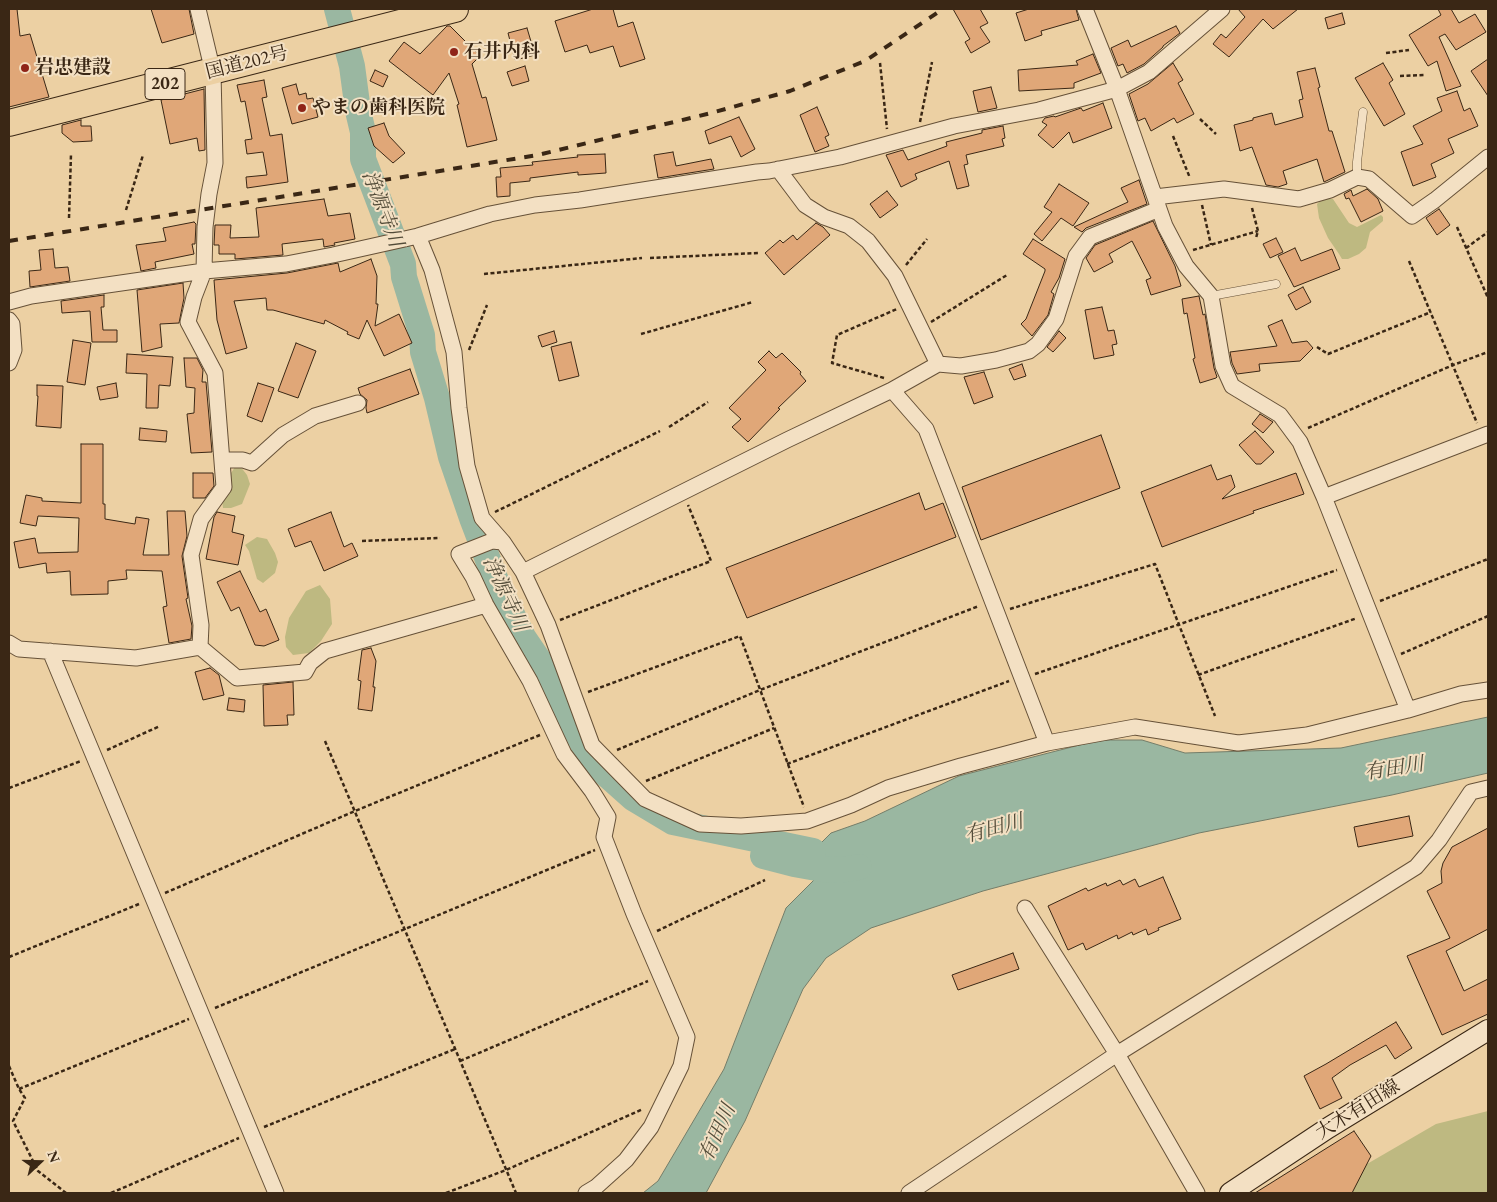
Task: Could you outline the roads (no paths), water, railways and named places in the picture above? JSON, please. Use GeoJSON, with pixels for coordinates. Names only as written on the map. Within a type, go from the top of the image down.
{"type":"FeatureCollection","features":[{"type":"Feature","properties":{"kind":"highway","name":"国道202号"},"geometry":{"type":"LineString","coordinates":[[9,123],[455,9]]}},
{"type":"Feature","properties":{"kind":"main road","name":"大木有田線"},"geometry":{"type":"LineString","coordinates":[[1230,1193],[1328,1128],[1487,1033]]}},
{"type":"Feature","properties":{"kind":"street"},"geometry":{"type":"LineString","coordinates":[[198,9],[213,72],[215,163],[205,227],[204,271],[194,297],[188,322],[215,373],[224,488],[201,519],[191,555],[201,625],[200,647]]}},
{"type":"Feature","properties":{"kind":"street"},"geometry":{"type":"LineString","coordinates":[[1085,9],[1117,89],[1165,226],[1186,266],[1211,296],[1222,366],[1232,386],[1280,415],[1300,442],[1324,497],[1408,710]]}},
{"type":"Feature","properties":{"kind":"street"},"geometry":{"type":"LineString","coordinates":[[9,302],[31,296],[204,271],[286,264],[418,236],[490,214],[778,169],[840,157],[954,126],[1039,110],[1117,89],[1149,72],[1222,9]]}},
{"type":"Feature","properties":{"kind":"street"},"geometry":{"type":"LineString","coordinates":[[522,572],[786,440],[889,384],[938,364],[961,366],[996,360],[1029,351],[1038,344],[1056,319],[1076,256],[1090,237],[1157,203],[1196,189],[1224,189],[1299,199],[1330,190],[1357,177],[1369,179],[1412,216],[1488,157]]}},
{"type":"Feature","properties":{"kind":"street"},"geometry":{"type":"LineString","coordinates":[[778,169],[805,205],[824,217],[849,226],[868,241],[895,276],[938,364]]}},
{"type":"Feature","properties":{"kind":"street"},"geometry":{"type":"LineString","coordinates":[[418,236],[432,270],[454,352],[467,466],[482,518],[522,572],[548,625],[592,745],[646,799],[700,824],[741,826],[807,820],[851,805],[888,788],[1047,742],[1135,728],[1238,742],[1307,735],[1408,710],[1461,694],[1488,690]]}},
{"type":"Feature","properties":{"kind":"street"},"geometry":{"type":"LineString","coordinates":[[9,320],[12,324],[14,350],[9,363]]}},
{"type":"Feature","properties":{"kind":"street"},"geometry":{"type":"LineString","coordinates":[[889,384],[926,429],[1047,742]]}},
{"type":"Feature","properties":{"kind":"street"},"geometry":{"type":"LineString","coordinates":[[222,460],[243,460],[252,463],[283,435],[315,416],[358,403]]}},
{"type":"Feature","properties":{"kind":"street"},"geometry":{"type":"LineString","coordinates":[[1324,497],[1484,431]]}},
{"type":"Feature","properties":{"kind":"street"},"geometry":{"type":"LineString","coordinates":[[498,542],[459,554],[530,681],[564,754],[592,791],[608,817],[604,837],[634,914],[687,1037],[681,1066],[651,1127],[626,1160],[596,1187],[586,1193]]}},
{"type":"Feature","properties":{"kind":"street"},"geometry":{"type":"LineString","coordinates":[[9,644],[19,648],[136,658],[200,647],[237,678],[305,672],[310,662],[325,650],[486,605]]}},
{"type":"Feature","properties":{"kind":"street"},"geometry":{"type":"LineString","coordinates":[[50,651],[276,1193]]}},
{"type":"Feature","properties":{"kind":"street"},"geometry":{"type":"LineString","coordinates":[[909,1193],[1117,1054],[1416,866],[1439,840],[1471,792],[1488,788]]}},
{"type":"Feature","properties":{"kind":"street"},"geometry":{"type":"LineString","coordinates":[[1025,908],[1117,1054],[1197,1193]]}},
{"type":"Feature","properties":{"kind":"lane"},"geometry":{"type":"LineString","coordinates":[[1357,177],[1363,112]]}},
{"type":"Feature","properties":{"kind":"lane"},"geometry":{"type":"LineString","coordinates":[[1211,296],[1276,284]]}},
{"type":"Feature","properties":{"kind":"water","name":"有田川"},"geometry":{"type":"Polygon","coordinates":[[[1488,717],[1488,773],[1392,795],[1199,833],[983,891],[871,928],[826,958],[803,989],[745,1121],[706,1193],[643,1193],[658,1181],[724,1069],[786,908],[824,870],[823,858],[813,851],[831,833],[865,821],[959,776],[1099,740],[1142,740],[1185,753],[1341,748],[1488,717]]]}},
{"type":"Feature","properties":{"kind":"waterway","name":"浄源寺川"},"geometry":{"type":"LineString","coordinates":[[337,9],[352,66],[363,132],[363,159],[403,264],[404,277],[422,335],[423,352],[437,398],[451,457],[498,586],[523,637],[540,662],[583,744],[597,766],[633,798],[673,822],[813,851],[763,856],[794,864],[841,870],[859,867]]}},
{"type":"Feature","properties":{"kind":"railway"},"geometry":{"type":"LineString","coordinates":[[9,241],[538,155],[711,113],[790,91],[865,61],[943,9]]}},
{"type":"Feature","properties":{"kind":"place","name":"石井内科"},"geometry":{"type":"Point","coordinates":[454,52]}},
{"type":"Feature","properties":{"kind":"place","name":"岩忠建設"},"geometry":{"type":"Point","coordinates":[25,68]}},
{"type":"Feature","properties":{"kind":"place","name":"やまの歯科医院"},"geometry":{"type":"Point","coordinates":[302,108]}}]}
